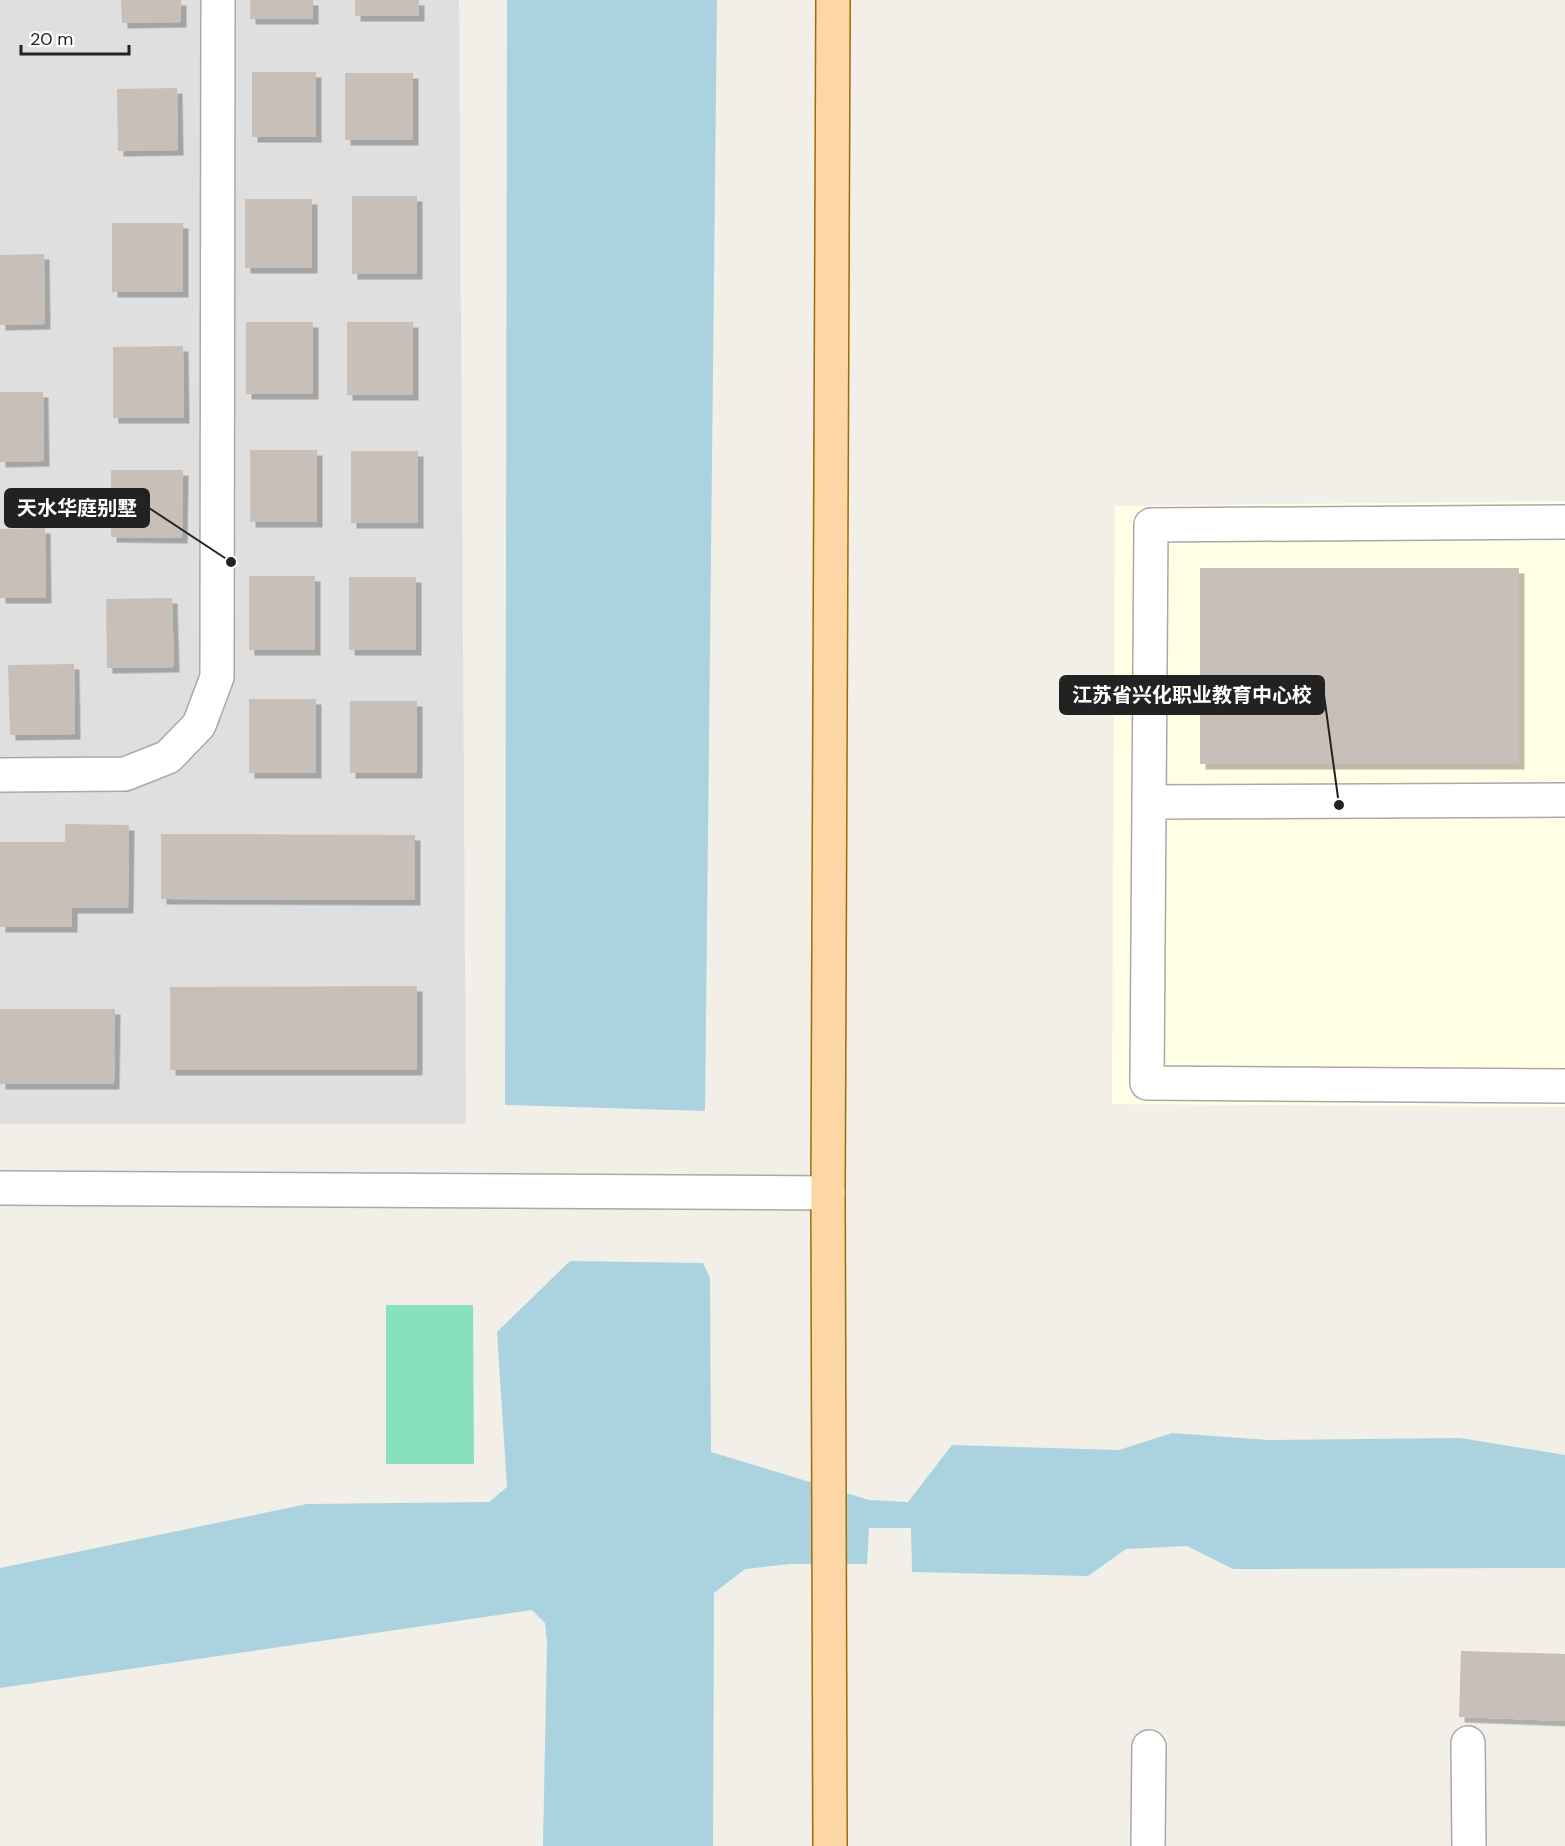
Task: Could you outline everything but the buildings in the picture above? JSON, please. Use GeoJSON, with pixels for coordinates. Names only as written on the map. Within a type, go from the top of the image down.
{"type":"FeatureCollection","features":[{"type":"Feature","properties":{"kind":"main road"},"geometry":{"type":"LineString","coordinates":[[830,1846],[828,1193],[833,0]]}},
{"type":"Feature","properties":{"kind":"street"},"geometry":{"type":"LineString","coordinates":[[0,776],[125,774],[168,757],[199,725],[217,677],[218,0]]}},
{"type":"Feature","properties":{"kind":"street"},"geometry":{"type":"LineString","coordinates":[[1565,522],[1151,525],[1147,1083],[1565,1086]]}},
{"type":"Feature","properties":{"kind":"street"},"geometry":{"type":"LineString","coordinates":[[1149,802],[1565,800]]}},
{"type":"Feature","properties":{"kind":"street"},"geometry":{"type":"LineString","coordinates":[[0,1188],[828,1193]]}},
{"type":"Feature","properties":{"kind":"street"},"geometry":{"type":"LineString","coordinates":[[1468,1743],[1469,1846]]}},
{"type":"Feature","properties":{"kind":"street"},"geometry":{"type":"LineString","coordinates":[[1148,1846],[1149,1747]]}},
{"type":"Feature","properties":{"kind":"shaded area"},"geometry":{"type":"Polygon","coordinates":[[[0,0],[459,0],[466,1124],[0,1124],[0,0]]]}},
{"type":"Feature","properties":{"kind":"shaded area"},"geometry":{"type":"Polygon","coordinates":[[[1565,501],[1565,1107],[1112,1104],[1115,506],[1565,501]]]}},
{"type":"Feature","properties":{"kind":"green space"},"geometry":{"type":"Polygon","coordinates":[[[386,1305],[473,1305],[474,1464],[386,1464],[386,1305]]]}},
{"type":"Feature","properties":{"kind":"water"},"geometry":{"type":"Polygon","coordinates":[[[507,0],[717,0],[705,1111],[505,1105],[507,0]]]}},
{"type":"Feature","properties":{"kind":"water"},"geometry":{"type":"Polygon","coordinates":[[[570,1261],[703,1263],[710,1278],[711,1452],[869,1500],[908,1502],[952,1445],[1119,1450],[1172,1433],[1269,1440],[1460,1438],[1565,1455],[1565,1568],[1233,1569],[1187,1546],[1126,1549],[1088,1576],[912,1572],[911,1528],[869,1528],[867,1564],[790,1564],[745,1569],[714,1593],[713,1846],[543,1846],[547,1642],[545,1623],[532,1610],[0,1688],[0,1568],[307,1504],[489,1502],[507,1487],[497,1332],[570,1261]]]}},
{"type":"Feature","properties":{"kind":"place","name":"天水华庭别墅"},"geometry":{"type":"Point","coordinates":[231,562]}},
{"type":"Feature","properties":{"kind":"place","name":"江苏省兴化职业教育中心校"},"geometry":{"type":"Point","coordinates":[1339,805]}}]}
